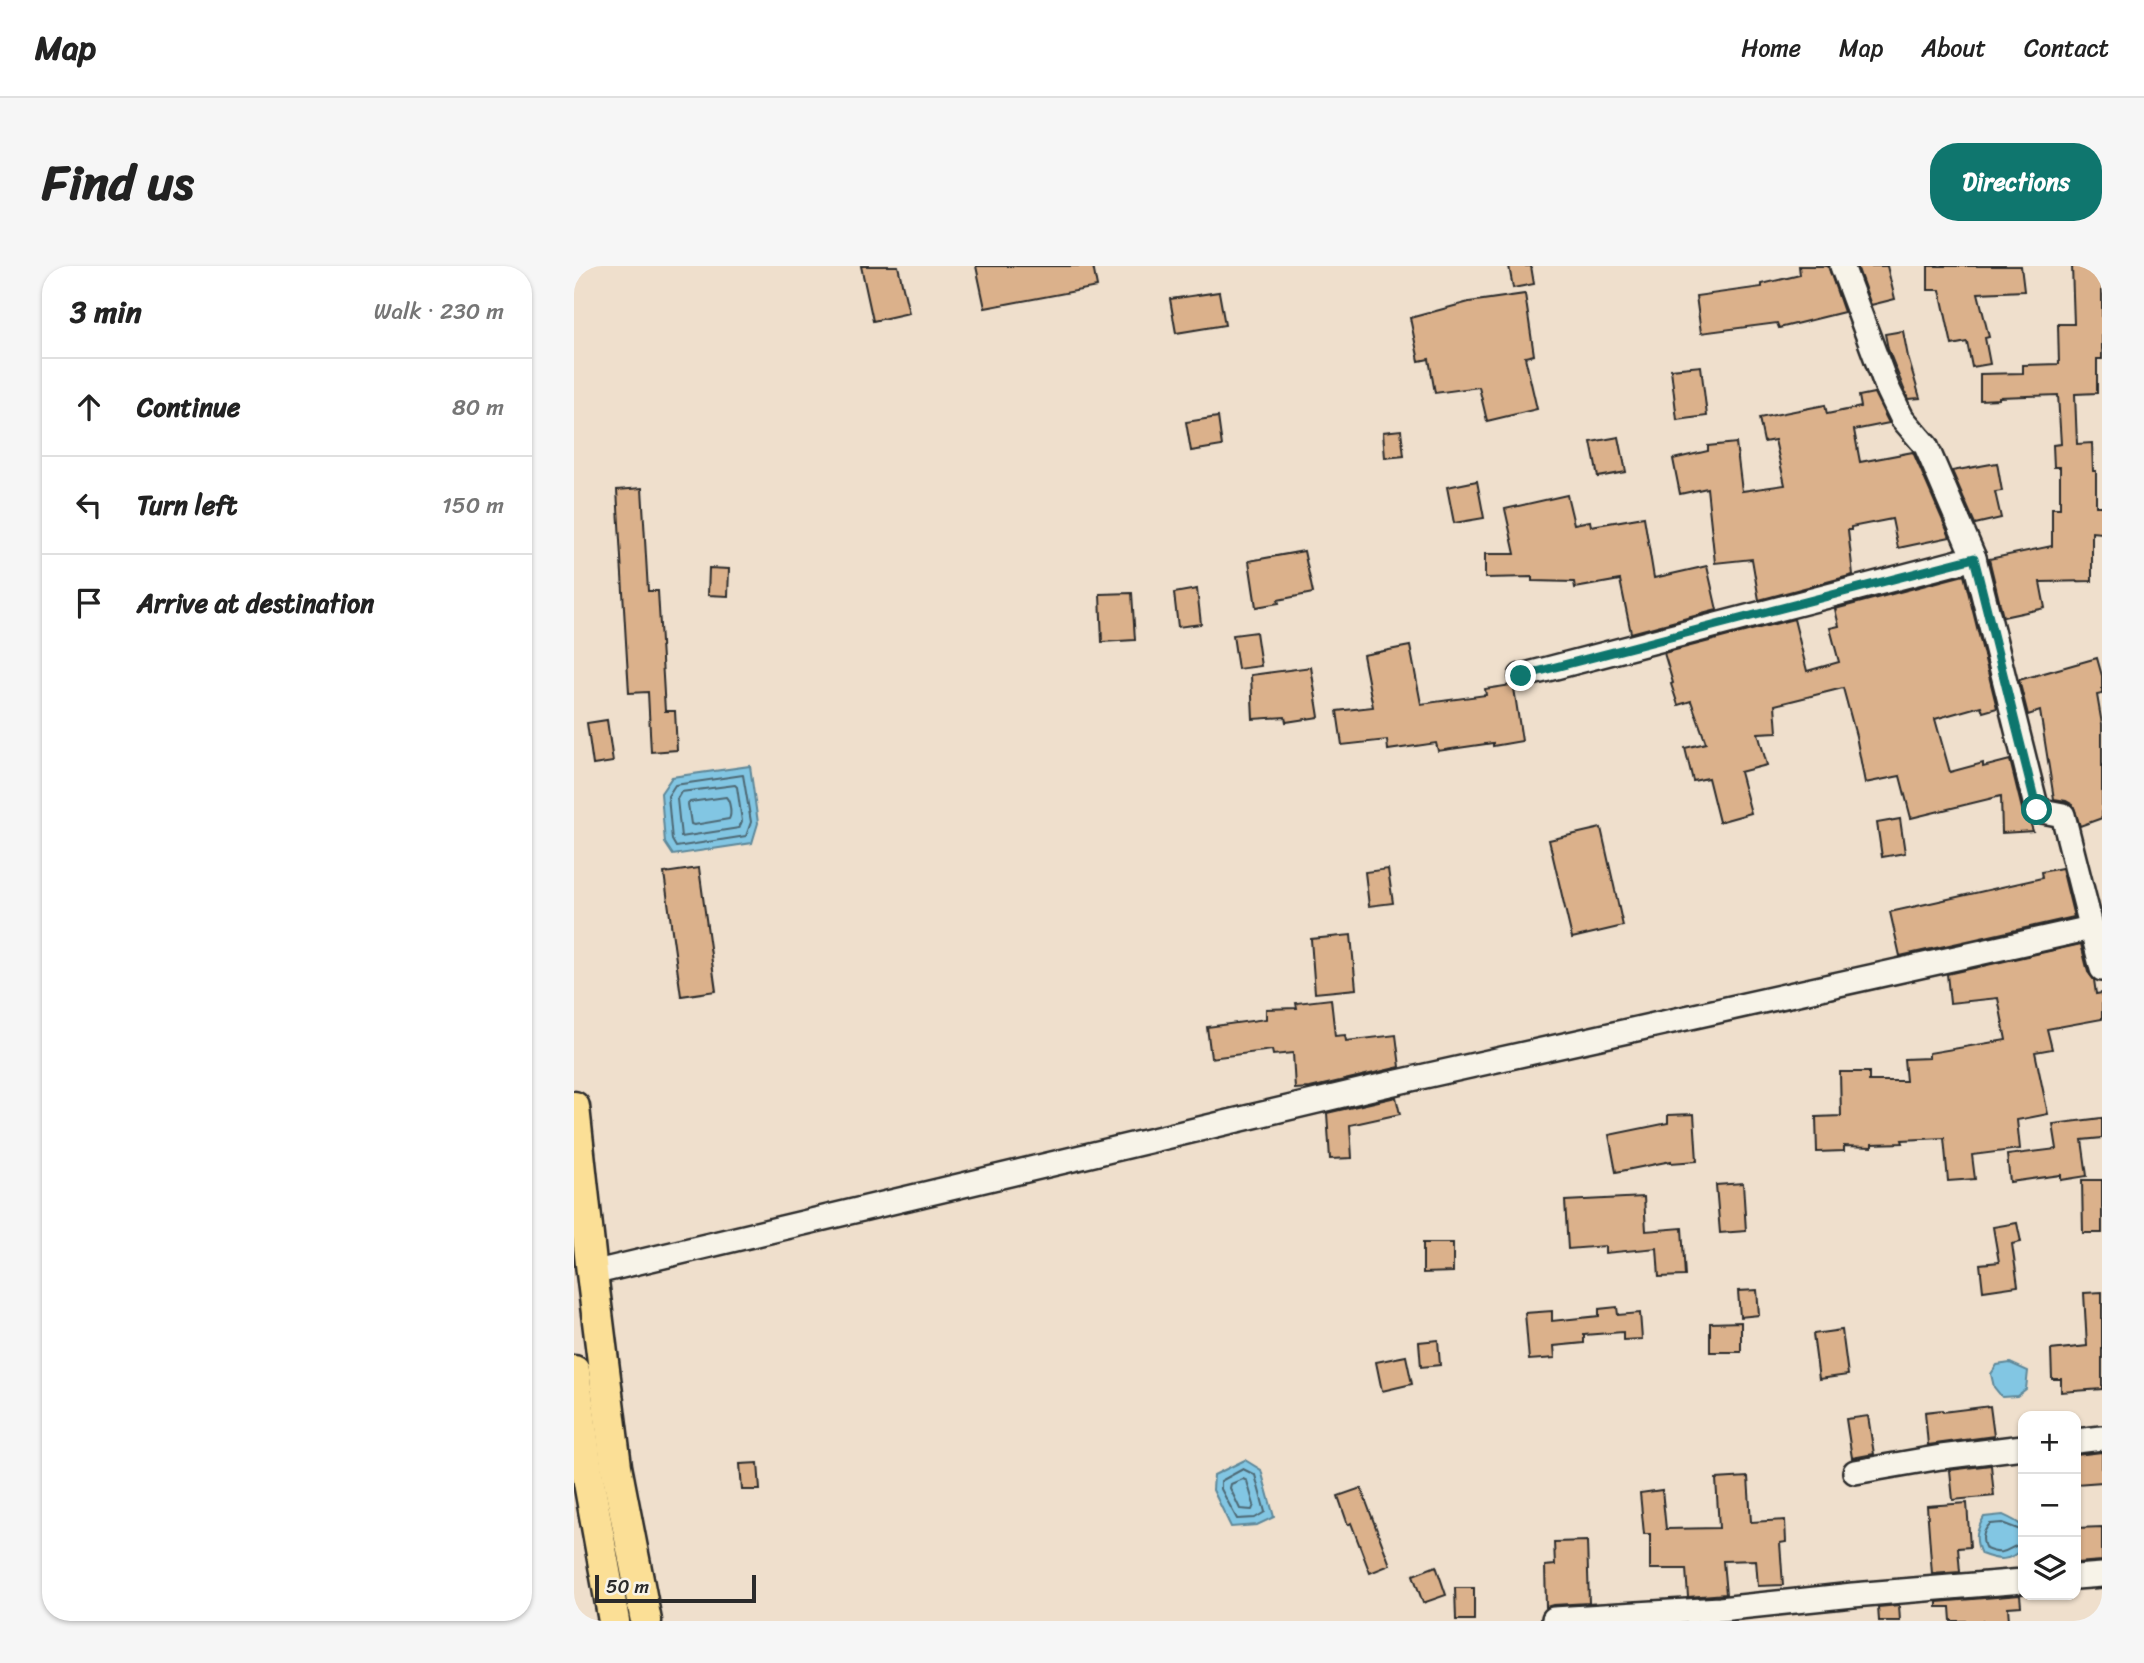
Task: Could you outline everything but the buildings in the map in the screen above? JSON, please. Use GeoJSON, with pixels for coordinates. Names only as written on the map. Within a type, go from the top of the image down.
{"type":"FeatureCollection","features":[{"type":"Feature","properties":{"kind":"main road"},"geometry":{"type":"LineString","coordinates":[[574,1107],[616,1466],[646,1621]]}},
{"type":"Feature","properties":{"kind":"main road"},"geometry":{"type":"LineString","coordinates":[[574,1371],[587,1471],[614,1621]]}},
{"type":"Feature","properties":{"kind":"street"},"geometry":{"type":"LineString","coordinates":[[1842,266],[1887,387],[1902,418],[1926,446],[1974,558],[2037,810],[2063,815],[2102,969]]}},
{"type":"Feature","properties":{"kind":"street"},"geometry":{"type":"LineString","coordinates":[[1521,676],[1974,558]]}},
{"type":"Feature","properties":{"kind":"street"},"geometry":{"type":"LineString","coordinates":[[592,1273],[1389,1084],[2091,928]]}},
{"type":"Feature","properties":{"kind":"street"},"geometry":{"type":"LineString","coordinates":[[2081,1440],[2102,1438]]}},
{"type":"Feature","properties":{"kind":"street"},"geometry":{"type":"LineString","coordinates":[[1856,1472],[1941,1457],[2018,1448]]}},
{"type":"Feature","properties":{"kind":"street"},"geometry":{"type":"LineString","coordinates":[[2081,1577],[2102,1575]]}},
{"type":"Feature","properties":{"kind":"street"},"geometry":{"type":"LineString","coordinates":[[1554,1619],[1720,1609],[2018,1581]]}},
{"type":"Feature","properties":{"kind":"water"},"geometry":{"type":"Polygon","coordinates":[[[750,766],[758,823],[752,843],[673,855],[665,843],[661,793],[672,777],[750,766]]]}},
{"type":"Feature","properties":{"kind":"water"},"geometry":{"type":"Polygon","coordinates":[[[2010,1363],[2028,1371],[2026,1389],[2017,1396],[2002,1397],[1994,1387],[1991,1374],[1997,1365],[2010,1363]]]}},
{"type":"Feature","properties":{"kind":"water"},"geometry":{"type":"Polygon","coordinates":[[[1245,1460],[1261,1470],[1274,1517],[1257,1525],[1231,1527],[1213,1490],[1214,1475],[1245,1460]]]}},
{"type":"Feature","properties":{"kind":"water"},"geometry":{"type":"Polygon","coordinates":[[[2003,1515],[2018,1523],[2018,1552],[2004,1559],[1981,1554],[1977,1535],[1984,1517],[2003,1515]]]}},
{"type":"Feature","properties":{"kind":"route"},"geometry":{"type":"LineString","coordinates":[[1521,676],[1974,558],[2037,810]]}}]}
